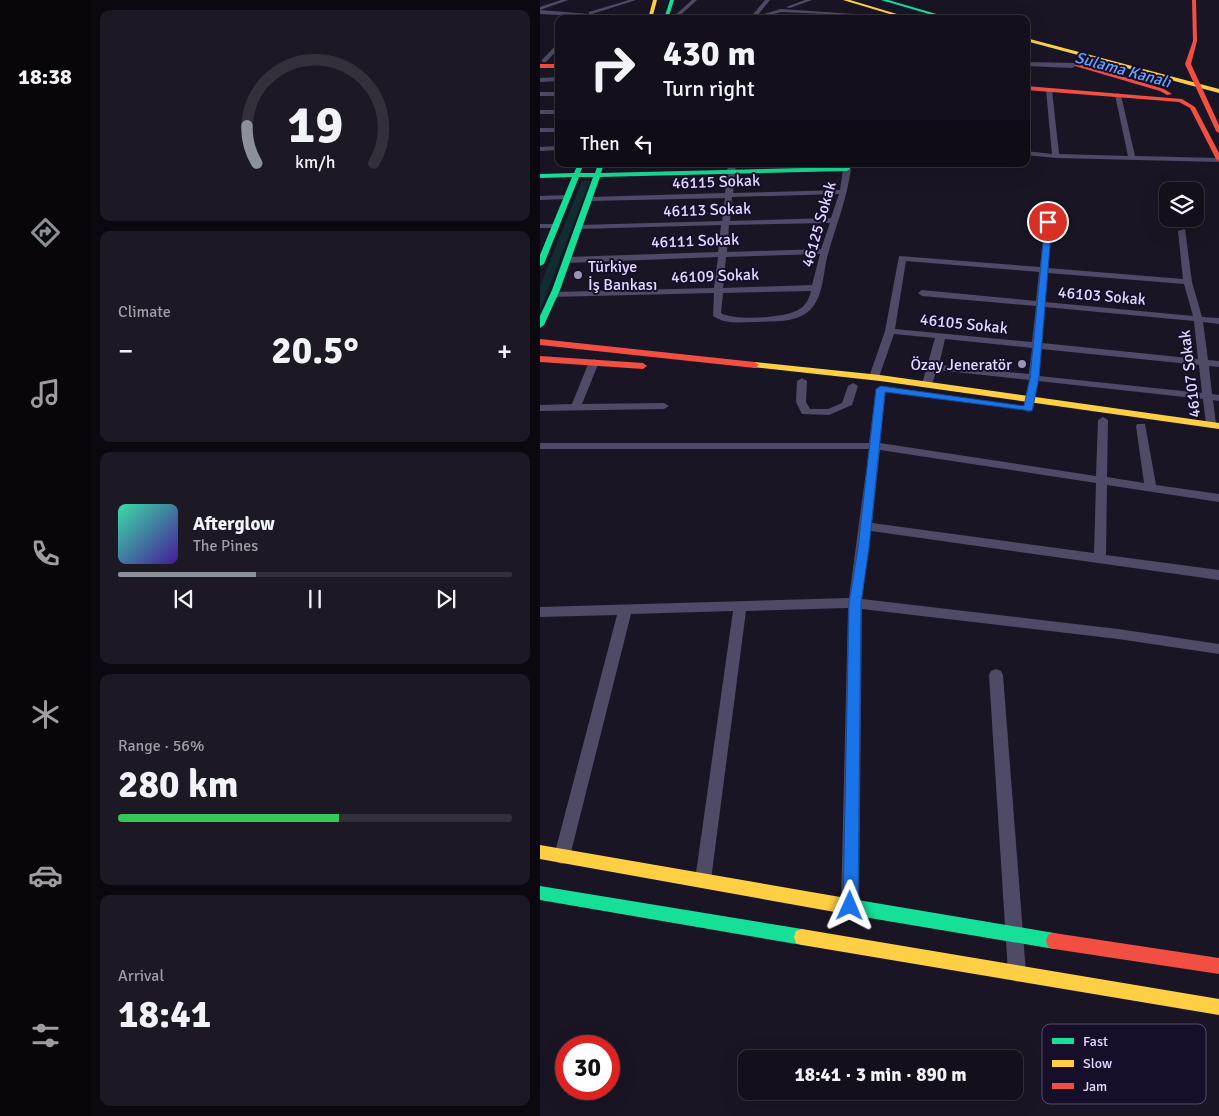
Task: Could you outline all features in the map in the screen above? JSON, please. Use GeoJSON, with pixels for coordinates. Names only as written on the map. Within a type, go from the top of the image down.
{"type":"FeatureCollection","features":[{"type":"Feature","properties":{"kind":"street"},"geometry":{"type":"LineString","coordinates":[[540,10],[566,0]]}},
{"type":"Feature","properties":{"kind":"street"},"geometry":{"type":"LineString","coordinates":[[587,15],[634,0]]}},
{"type":"Feature","properties":{"kind":"street"},"geometry":{"type":"LineString","coordinates":[[651,15],[655,0]]}},
{"type":"Feature","properties":{"kind":"street"},"geometry":{"type":"LineString","coordinates":[[667,15],[672,0]]}},
{"type":"Feature","properties":{"kind":"street"},"geometry":{"type":"LineString","coordinates":[[678,15],[695,0]]}},
{"type":"Feature","properties":{"kind":"street"},"geometry":{"type":"LineString","coordinates":[[755,15],[768,0]]}},
{"type":"Feature","properties":{"kind":"street"},"geometry":{"type":"LineString","coordinates":[[763,15],[810,0]]}},
{"type":"Feature","properties":{"kind":"street"},"geometry":{"type":"LineString","coordinates":[[845,0],[900,15]]}},
{"type":"Feature","properties":{"kind":"street"},"geometry":{"type":"LineString","coordinates":[[882,0],[937,15]]}},
{"type":"Feature","properties":{"kind":"street"},"geometry":{"type":"LineString","coordinates":[[1194,0],[1195,41],[1188,64],[1219,131]]}},
{"type":"Feature","properties":{"kind":"street"},"geometry":{"type":"LineString","coordinates":[[540,10],[569,15]]}},
{"type":"Feature","properties":{"kind":"street"},"geometry":{"type":"LineString","coordinates":[[781,10],[862,15]]}},
{"type":"Feature","properties":{"kind":"street"},"geometry":{"type":"LineString","coordinates":[[1030,40],[1199,88],[1219,91]]}},
{"type":"Feature","properties":{"kind":"street"},"geometry":{"type":"LineString","coordinates":[[541,63],[555,48]]}},
{"type":"Feature","properties":{"kind":"street"},"geometry":{"type":"LineString","coordinates":[[1030,52],[1162,90],[1180,100],[1192,107],[1219,160],[1030,154]]}},
{"type":"Feature","properties":{"kind":"street"},"geometry":{"type":"LineString","coordinates":[[541,63],[555,61]]}},
{"type":"Feature","properties":{"kind":"street"},"geometry":{"type":"LineString","coordinates":[[541,63],[555,65]]}},
{"type":"Feature","properties":{"kind":"street"},"geometry":{"type":"LineString","coordinates":[[1030,64],[1072,66],[1074,64]]}},
{"type":"Feature","properties":{"kind":"street"},"geometry":{"type":"LineString","coordinates":[[540,80],[555,79]]}},
{"type":"Feature","properties":{"kind":"street"},"geometry":{"type":"LineString","coordinates":[[1030,88],[1180,100]]}},
{"type":"Feature","properties":{"kind":"street"},"geometry":{"type":"LineString","coordinates":[[1049,90],[1056,156]]}},
{"type":"Feature","properties":{"kind":"street"},"geometry":{"type":"LineString","coordinates":[[540,94],[555,94]]}},
{"type":"Feature","properties":{"kind":"street"},"geometry":{"type":"LineString","coordinates":[[1118,95],[1132,158]]}},
{"type":"Feature","properties":{"kind":"street"},"geometry":{"type":"LineString","coordinates":[[540,112],[555,112]]}},
{"type":"Feature","properties":{"kind":"street"},"geometry":{"type":"LineString","coordinates":[[540,130],[555,130]]}},
{"type":"Feature","properties":{"kind":"street"},"geometry":{"type":"LineString","coordinates":[[540,149],[555,148]]}},
{"type":"Feature","properties":{"kind":"street"},"geometry":{"type":"LineString","coordinates":[[540,170],[689,167]]}},
{"type":"Feature","properties":{"kind":"street"},"geometry":{"type":"LineString","coordinates":[[718,290],[733,167]]}},
{"type":"Feature","properties":{"kind":"street","name":"46125 Sokak"},"geometry":{"type":"LineString","coordinates":[[718,290],[716,314],[722,319],[791,317],[809,307],[846,182],[847,167]]}},
{"type":"Feature","properties":{"kind":"street"},"geometry":{"type":"LineString","coordinates":[[540,176],[578,169]]}},
{"type":"Feature","properties":{"kind":"street"},"geometry":{"type":"LineString","coordinates":[[541,259],[568,198],[578,169]]}},
{"type":"Feature","properties":{"kind":"street"},"geometry":{"type":"LineString","coordinates":[[560,346],[540,326],[554,295],[600,169]]}},
{"type":"Feature","properties":{"kind":"street","name":"46115 Sokak"},"geometry":{"type":"LineString","coordinates":[[590,199],[842,192]]}},
{"type":"Feature","properties":{"kind":"street"},"geometry":{"type":"LineString","coordinates":[[540,198],[568,198]]}},
{"type":"Feature","properties":{"kind":"street","name":"46113 Sokak"},"geometry":{"type":"LineString","coordinates":[[579,227],[835,220]]}},
{"type":"Feature","properties":{"kind":"street"},"geometry":{"type":"LineString","coordinates":[[1030,404],[1048,222]]}},
{"type":"Feature","properties":{"kind":"street"},"geometry":{"type":"LineString","coordinates":[[540,226],[556,226]]}},
{"type":"Feature","properties":{"kind":"street","name":"46107 Sokak"},"geometry":{"type":"LineString","coordinates":[[1182,231],[1188,282],[1198,319],[1207,397],[1215,425]]}},
{"type":"Feature","properties":{"kind":"street","name":"46111 Sokak"},"geometry":{"type":"LineString","coordinates":[[567,260],[824,252]]}},
{"type":"Feature","properties":{"kind":"street"},"geometry":{"type":"LineString","coordinates":[[874,377],[890,331],[902,258],[1188,282]]}},
{"type":"Feature","properties":{"kind":"street","name":"46109 Sokak"},"geometry":{"type":"LineString","coordinates":[[554,295],[816,288]]}},
{"type":"Feature","properties":{"kind":"street","name":"46103 Sokak"},"geometry":{"type":"LineString","coordinates":[[922,293],[1219,321]]}},
{"type":"Feature","properties":{"kind":"street","name":"46105 Sokak"},"geometry":{"type":"LineString","coordinates":[[890,331],[1219,364]]}},
{"type":"Feature","properties":{"kind":"street"},"geometry":{"type":"LineString","coordinates":[[927,384],[941,335]]}},
{"type":"Feature","properties":{"kind":"street"},"geometry":{"type":"LineString","coordinates":[[540,342],[560,346],[874,377],[927,384],[1103,420],[1219,437]]}},
{"type":"Feature","properties":{"kind":"street"},"geometry":{"type":"LineString","coordinates":[[540,359],[653,367]]}},
{"type":"Feature","properties":{"kind":"street"},"geometry":{"type":"LineString","coordinates":[[540,368],[558,360]]}},
{"type":"Feature","properties":{"kind":"street"},"geometry":{"type":"LineString","coordinates":[[576,407],[594,362]]}},
{"type":"Feature","properties":{"kind":"street"},"geometry":{"type":"LineString","coordinates":[[933,367],[1219,398]]}},
{"type":"Feature","properties":{"kind":"street"},"geometry":{"type":"LineString","coordinates":[[762,378],[1030,404],[1215,425]]}},
{"type":"Feature","properties":{"kind":"street"},"geometry":{"type":"LineString","coordinates":[[802,381],[801,402],[806,412],[829,412],[847,405],[853,386]]}},
{"type":"Feature","properties":{"kind":"street"},"geometry":{"type":"LineString","coordinates":[[850,906],[855,603],[866,526],[881,389]]}},
{"type":"Feature","properties":{"kind":"street"},"geometry":{"type":"LineString","coordinates":[[540,408],[664,406]]}},
{"type":"Feature","properties":{"kind":"street"},"geometry":{"type":"LineString","coordinates":[[1100,559],[1100,479],[1103,420]]}},
{"type":"Feature","properties":{"kind":"street"},"geometry":{"type":"LineString","coordinates":[[1141,426],[1151,488]]}},
{"type":"Feature","properties":{"kind":"street"},"geometry":{"type":"LineString","coordinates":[[540,446],[874,447],[1219,498]]}},
{"type":"Feature","properties":{"kind":"street"},"geometry":{"type":"LineString","coordinates":[[866,526],[1219,575]]}},
{"type":"Feature","properties":{"kind":"street"},"geometry":{"type":"LineString","coordinates":[[540,612],[855,603],[1118,634],[1219,649]]}},
{"type":"Feature","properties":{"kind":"street"},"geometry":{"type":"LineString","coordinates":[[703,880],[740,607]]}},
{"type":"Feature","properties":{"kind":"street"},"geometry":{"type":"LineString","coordinates":[[562,856],[625,610]]}},
{"type":"Feature","properties":{"kind":"street"},"geometry":{"type":"LineString","coordinates":[[996,676],[1017,973]]}},
{"type":"Feature","properties":{"kind":"street"},"geometry":{"type":"LineString","coordinates":[[540,852],[1014,935],[1219,966]]}},
{"type":"Feature","properties":{"kind":"street"},"geometry":{"type":"LineString","coordinates":[[540,893],[1219,1008]]}},
{"type":"Feature","properties":{"kind":"green space"},"geometry":{"type":"Polygon","coordinates":[[[590,180],[540,311],[540,286],[582,181],[590,180]]]}},
{"type":"Feature","properties":{"kind":"waterway","name":"Sulama Kanalı"},"geometry":{"type":"LineString","coordinates":[[873,0],[927,15]]}},
{"type":"Feature","properties":{"kind":"waterway","name":"Sulama Kanalı"},"geometry":{"type":"LineString","coordinates":[[1030,43],[1197,89]]}},
{"type":"Feature","properties":{"kind":"waterway","name":"Sulama Kanalı"},"geometry":{"type":"LineString","coordinates":[[1203,91],[1219,95],[1216,94]]}},
{"type":"Feature","properties":{"kind":"traffic: fast"},"geometry":{"type":"LineString","coordinates":[[667,15],[672,0]]}},
{"type":"Feature","properties":{"kind":"traffic: fast"},"geometry":{"type":"LineString","coordinates":[[883,0],[937,15]]}},
{"type":"Feature","properties":{"kind":"traffic: fast"},"geometry":{"type":"LineString","coordinates":[[540,264],[580,167]]}},
{"type":"Feature","properties":{"kind":"traffic: fast"},"geometry":{"type":"LineString","coordinates":[[540,325],[556,290],[600,167]]}},
{"type":"Feature","properties":{"kind":"traffic: fast"},"geometry":{"type":"LineString","coordinates":[[540,176],[847,169],[847,167]]}},
{"type":"Feature","properties":{"kind":"traffic: fast"},"geometry":{"type":"LineString","coordinates":[[540,893],[802,937]]}},
{"type":"Feature","properties":{"kind":"traffic: fast"},"geometry":{"type":"LineString","coordinates":[[846,906],[1054,941]]}},
{"type":"Feature","properties":{"kind":"traffic: slow"},"geometry":{"type":"LineString","coordinates":[[651,15],[655,0]]}},
{"type":"Feature","properties":{"kind":"traffic: slow"},"geometry":{"type":"LineString","coordinates":[[845,0],[895,14]]}},
{"type":"Feature","properties":{"kind":"traffic: slow"},"geometry":{"type":"LineString","coordinates":[[1030,40],[1219,91]]}},
{"type":"Feature","properties":{"kind":"traffic: slow"},"geometry":{"type":"LineString","coordinates":[[755,365],[880,378],[1219,426]]}},
{"type":"Feature","properties":{"kind":"traffic: slow"},"geometry":{"type":"LineString","coordinates":[[540,852],[846,906]]}},
{"type":"Feature","properties":{"kind":"traffic: slow"},"geometry":{"type":"LineString","coordinates":[[802,937],[1219,1007]]}},
{"type":"Feature","properties":{"kind":"traffic: jam"},"geometry":{"type":"LineString","coordinates":[[1194,0],[1195,41],[1188,64],[1219,131]]}},
{"type":"Feature","properties":{"kind":"traffic: jam"},"geometry":{"type":"LineString","coordinates":[[1077,65],[1162,90],[1169,94]]}},
{"type":"Feature","properties":{"kind":"traffic: jam"},"geometry":{"type":"LineString","coordinates":[[540,66],[555,66]]}},
{"type":"Feature","properties":{"kind":"traffic: jam"},"geometry":{"type":"LineString","coordinates":[[1030,88],[1180,100],[1192,107],[1219,159]]}},
{"type":"Feature","properties":{"kind":"traffic: jam"},"geometry":{"type":"LineString","coordinates":[[540,342],[755,365]]}},
{"type":"Feature","properties":{"kind":"traffic: jam"},"geometry":{"type":"LineString","coordinates":[[540,359],[643,366]]}},
{"type":"Feature","properties":{"kind":"traffic: jam"},"geometry":{"type":"LineString","coordinates":[[1054,941],[1219,966]]}},
{"type":"Feature","properties":{"kind":"place","name":"Türkiye İş Bankası"},"geometry":{"type":"Point","coordinates":[578,275]}},
{"type":"Feature","properties":{"kind":"place","name":"Özay Jeneratör"},"geometry":{"type":"Point","coordinates":[1022,364]}},
{"type":"Feature","properties":{"kind":"route"},"geometry":{"type":"LineString","coordinates":[[850,906],[855,603],[881,389],[1028,409],[1032,399],[1048,222]]}}]}
